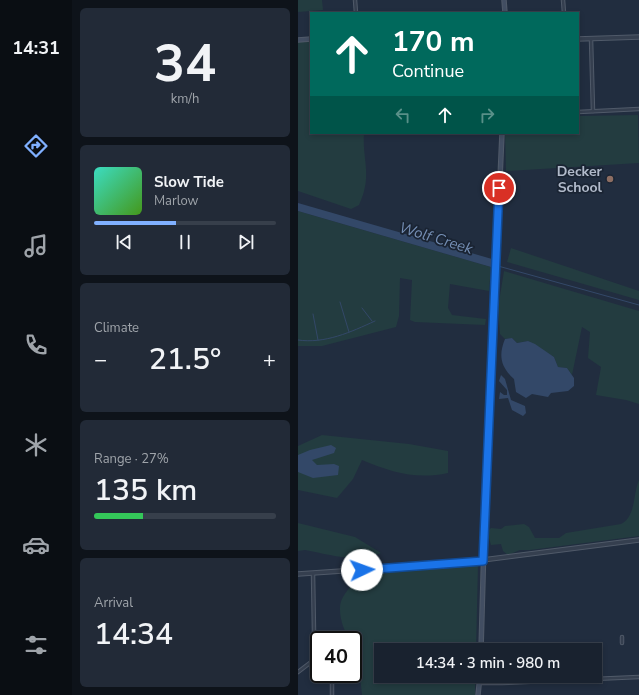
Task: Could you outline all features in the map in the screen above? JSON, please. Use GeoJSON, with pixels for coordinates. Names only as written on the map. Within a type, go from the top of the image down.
{"type":"FeatureCollection","features":[{"type":"Feature","properties":{"kind":"main road"},"geometry":{"type":"LineString","coordinates":[[504,0],[505,12]]}},
{"type":"Feature","properties":{"kind":"main road"},"geometry":{"type":"LineString","coordinates":[[298,40],[310,39]]}},
{"type":"Feature","properties":{"kind":"main road"},"geometry":{"type":"LineString","coordinates":[[482,643],[483,561],[502,134]]}},
{"type":"Feature","properties":{"kind":"main road"},"geometry":{"type":"LineString","coordinates":[[478,695],[479,683]]}},
{"type":"Feature","properties":{"kind":"street"},"geometry":{"type":"LineString","coordinates":[[355,0],[356,12]]}},
{"type":"Feature","properties":{"kind":"street"},"geometry":{"type":"LineString","coordinates":[[563,0],[564,12]]}},
{"type":"Feature","properties":{"kind":"street"},"geometry":{"type":"LineString","coordinates":[[579,39],[639,37]]}},
{"type":"Feature","properties":{"kind":"street"},"geometry":{"type":"LineString","coordinates":[[591,39],[593,111]]}},
{"type":"Feature","properties":{"kind":"street"},"geometry":{"type":"LineString","coordinates":[[579,112],[639,109]]}},
{"type":"Feature","properties":{"kind":"street"},"geometry":{"type":"LineString","coordinates":[[298,574],[483,561],[639,540]]}},
{"type":"Feature","properties":{"kind":"street"},"geometry":{"type":"LineString","coordinates":[[313,574],[314,631]]}},
{"type":"Feature","properties":{"kind":"street"},"geometry":{"type":"LineString","coordinates":[[622,638],[622,643]]}},
{"type":"Feature","properties":{"kind":"street"},"geometry":{"type":"LineString","coordinates":[[298,672],[310,663]]}},
{"type":"Feature","properties":{"kind":"street"},"geometry":{"type":"LineString","coordinates":[[602,679],[639,677]]}},
{"type":"Feature","properties":{"kind":"street"},"geometry":{"type":"LineString","coordinates":[[332,683],[332,695]]}},
{"type":"Feature","properties":{"kind":"green space"},"geometry":{"type":"Polygon","coordinates":[[[298,0],[322,0],[323,10],[298,12],[298,0]]]}},
{"type":"Feature","properties":{"kind":"green space"},"geometry":{"type":"Polygon","coordinates":[[[310,39],[310,134],[364,134],[366,168],[365,185],[359,205],[351,209],[298,191],[298,40],[310,39]]]}},
{"type":"Feature","properties":{"kind":"green space"},"geometry":{"type":"Polygon","coordinates":[[[638,115],[639,163],[506,171],[505,134],[579,134],[579,116],[638,115]]]}},
{"type":"Feature","properties":{"kind":"green space"},"geometry":{"type":"Polygon","coordinates":[[[298,211],[491,267],[489,291],[450,284],[448,308],[452,315],[486,319],[485,325],[415,322],[410,320],[412,280],[400,278],[399,316],[396,327],[322,346],[298,346],[298,211]]]}},
{"type":"Feature","properties":{"kind":"green space"},"geometry":{"type":"Polygon","coordinates":[[[511,248],[639,291],[639,300],[507,262],[511,248]]]}},
{"type":"Feature","properties":{"kind":"green space"},"geometry":{"type":"Polygon","coordinates":[[[504,271],[639,311],[639,404],[626,400],[596,395],[601,367],[588,358],[590,332],[582,327],[572,375],[567,368],[558,367],[554,357],[528,341],[517,343],[512,338],[505,339],[500,334],[498,308],[504,271]]]}},
{"type":"Feature","properties":{"kind":"green space"},"geometry":{"type":"Polygon","coordinates":[[[322,435],[409,444],[448,451],[448,473],[425,476],[404,474],[362,460],[353,479],[337,498],[298,490],[298,446],[322,435]]]}},
{"type":"Feature","properties":{"kind":"green space"},"geometry":{"type":"Polygon","coordinates":[[[639,480],[639,536],[520,550],[508,555],[503,551],[501,544],[491,545],[487,532],[491,528],[501,529],[505,526],[524,524],[529,527],[535,538],[559,538],[566,533],[621,524],[626,521],[632,510],[639,480]]]}},
{"type":"Feature","properties":{"kind":"green space"},"geometry":{"type":"Polygon","coordinates":[[[298,523],[355,537],[381,553],[371,556],[352,558],[305,550],[298,551],[298,523]]]}},
{"type":"Feature","properties":{"kind":"green space"},"geometry":{"type":"Polygon","coordinates":[[[478,565],[476,643],[374,643],[374,683],[475,683],[475,695],[362,695],[361,683],[362,683],[362,631],[345,631],[340,614],[341,601],[352,584],[354,575],[478,565]]]}},
{"type":"Feature","properties":{"kind":"water"},"geometry":{"type":"Polygon","coordinates":[[[298,203],[492,259],[491,267],[298,211],[298,203]]]}},
{"type":"Feature","properties":{"kind":"water"},"geometry":{"type":"Polygon","coordinates":[[[512,338],[517,343],[528,341],[535,344],[554,357],[558,367],[567,368],[574,378],[574,386],[568,391],[551,393],[548,397],[532,394],[526,398],[516,392],[514,379],[506,370],[501,356],[505,339],[512,338]]]}},
{"type":"Feature","properties":{"kind":"water"},"geometry":{"type":"Polygon","coordinates":[[[501,375],[505,379],[511,400],[525,406],[526,413],[523,416],[512,410],[508,398],[499,399],[500,392],[507,395],[507,390],[499,381],[501,375]]]}},
{"type":"Feature","properties":{"kind":"water"},"geometry":{"type":"Polygon","coordinates":[[[331,445],[336,448],[334,453],[312,460],[317,465],[334,464],[339,466],[338,475],[313,478],[298,472],[298,455],[310,450],[331,445]]]}},
{"type":"Feature","properties":{"kind":"waterway","name":"Wolf Creek"},"geometry":{"type":"LineString","coordinates":[[498,266],[639,305]]}},
{"type":"Feature","properties":{"kind":"waterway"},"geometry":{"type":"LineString","coordinates":[[340,302],[349,332]]}},
{"type":"Feature","properties":{"kind":"waterway"},"geometry":{"type":"LineString","coordinates":[[362,308],[372,321]]}},
{"type":"Feature","properties":{"kind":"waterway"},"geometry":{"type":"LineString","coordinates":[[313,314],[318,340]]}},
{"type":"Feature","properties":{"kind":"waterway"},"geometry":{"type":"LineString","coordinates":[[298,340],[308,341],[328,339],[375,321]]}},
{"type":"Feature","properties":{"kind":"place","name":"Decker School"},"geometry":{"type":"Point","coordinates":[610,179]}},
{"type":"Feature","properties":{"kind":"route"},"geometry":{"type":"LineString","coordinates":[[362,570],[483,561],[499,188]]}}]}
